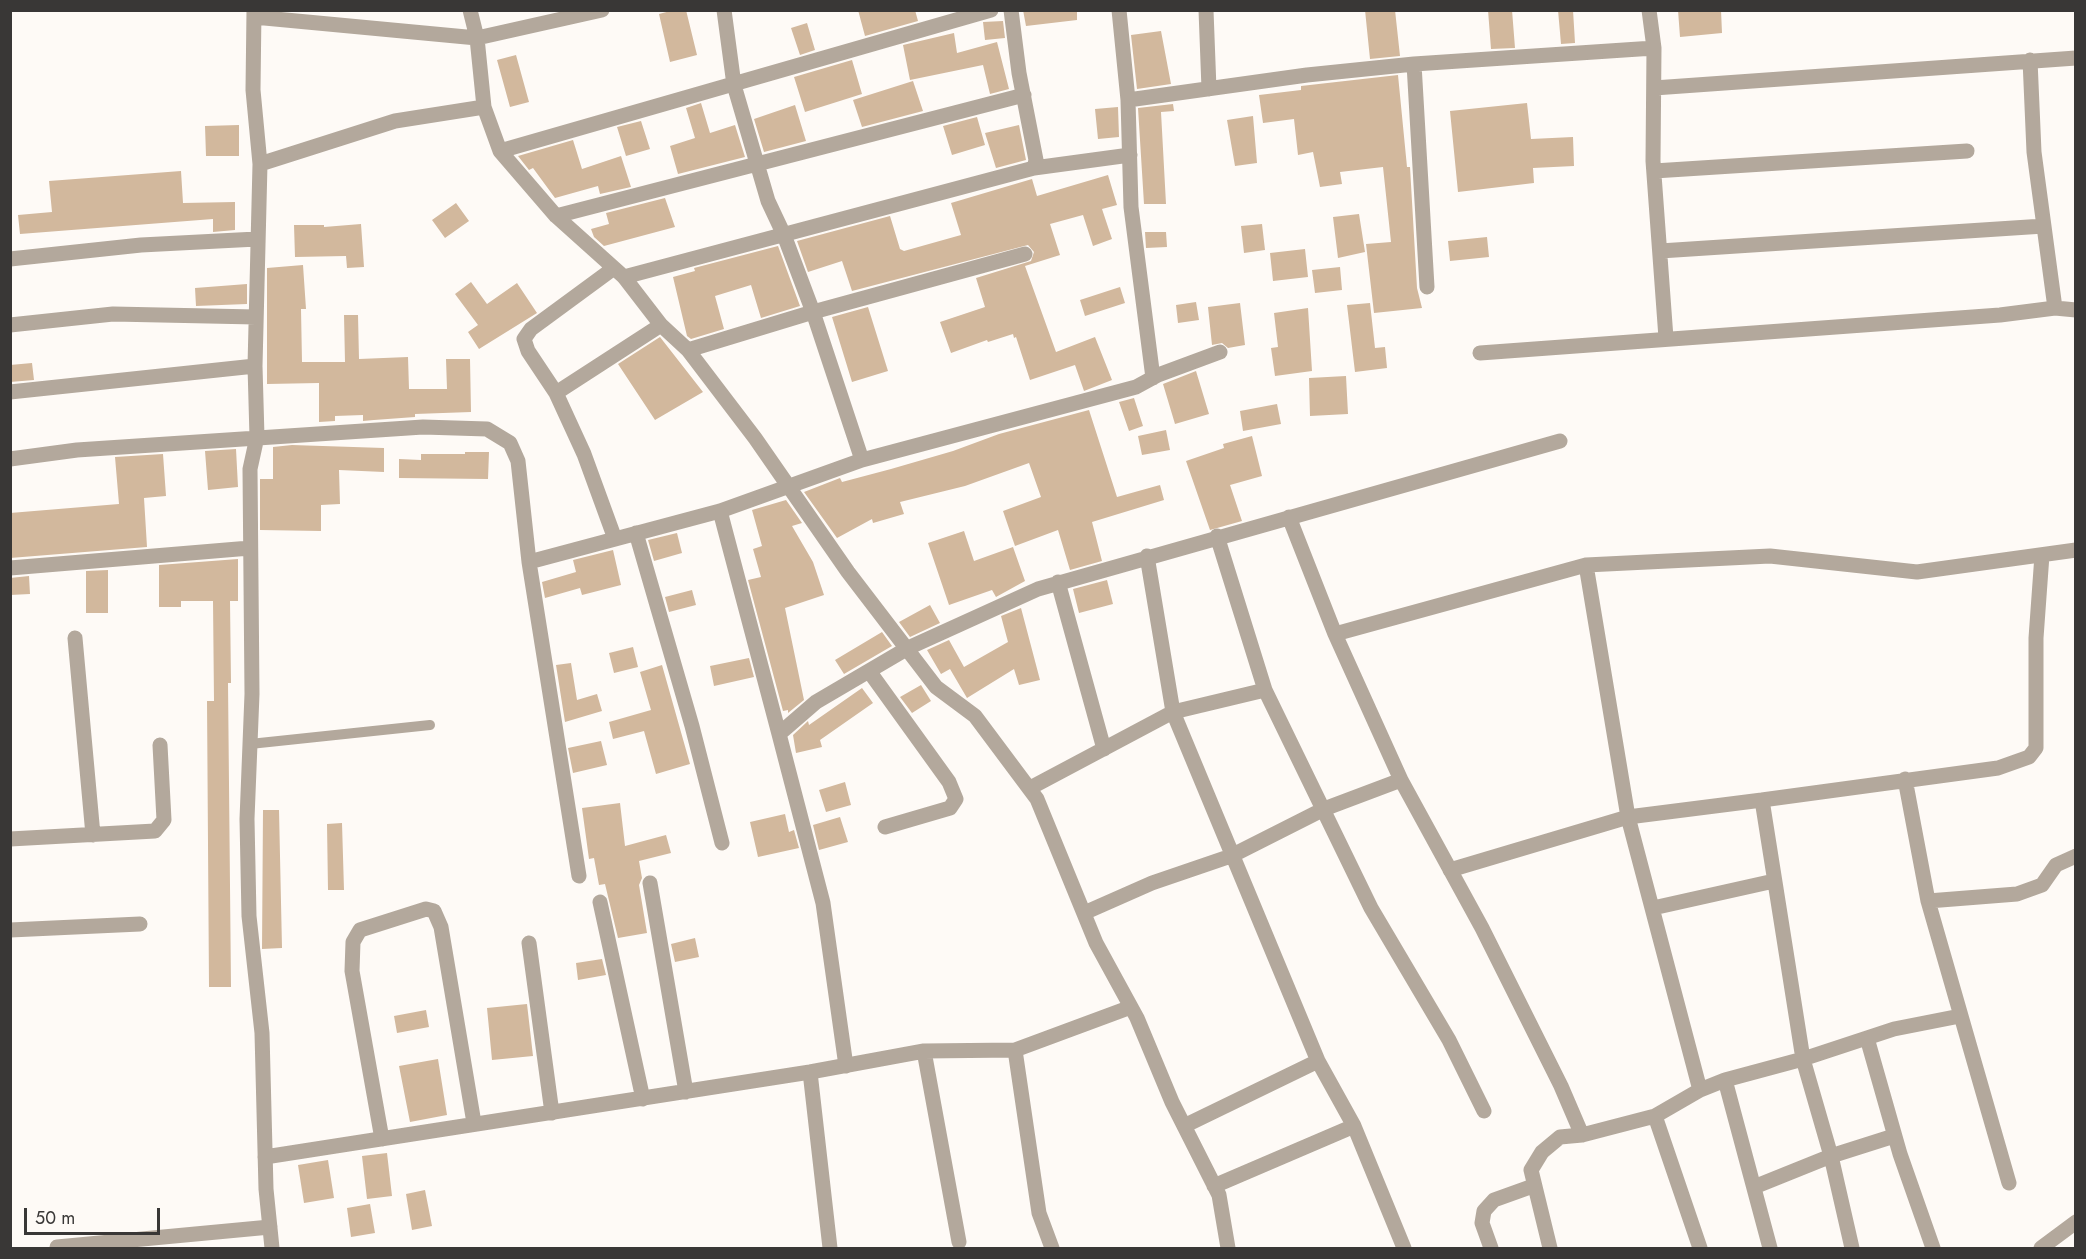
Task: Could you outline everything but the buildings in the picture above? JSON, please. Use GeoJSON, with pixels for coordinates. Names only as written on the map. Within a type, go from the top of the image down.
{"type":"FeatureCollection","features":[{"type":"Feature","properties":{"kind":"street"},"geometry":{"type":"LineString","coordinates":[[470,10],[477,39],[484,107],[500,151],[556,216],[619,272],[661,325],[688,350],[848,572],[936,687],[975,716],[1037,799],[1096,943],[1131,1007],[1184,1126],[1219,1195],[1228,1248]]}},
{"type":"Feature","properties":{"kind":"street"},"geometry":{"type":"LineString","coordinates":[[272,1248],[265,1157],[262,1033],[249,916],[247,819],[252,694],[250,469],[257,437],[255,366],[260,164],[253,90],[254,14],[477,39],[602,10]]}},
{"type":"Feature","properties":{"kind":"street"},"geometry":{"type":"LineString","coordinates":[[724,10],[734,85],[759,162],[768,201],[784,235],[813,312],[862,460]]}},
{"type":"Feature","properties":{"kind":"street"},"geometry":{"type":"LineString","coordinates":[[500,151],[991,10]]}},
{"type":"Feature","properties":{"kind":"street"},"geometry":{"type":"LineString","coordinates":[[1011,10],[1036,160],[1034,168]]}},
{"type":"Feature","properties":{"kind":"street"},"geometry":{"type":"LineString","coordinates":[[1119,10],[1128,100],[1131,207],[1153,378]]}},
{"type":"Feature","properties":{"kind":"street"},"geometry":{"type":"LineString","coordinates":[[1206,10],[1209,89]]}},
{"type":"Feature","properties":{"kind":"street"},"geometry":{"type":"LineString","coordinates":[[1649,10],[1654,48],[1654,171],[1666,338]]}},
{"type":"Feature","properties":{"kind":"street"},"geometry":{"type":"LineString","coordinates":[[1128,100],[1414,64],[1654,48]]}},
{"type":"Feature","properties":{"kind":"street"},"geometry":{"type":"LineString","coordinates":[[1654,88],[2076,58]]}},
{"type":"Feature","properties":{"kind":"street"},"geometry":{"type":"LineString","coordinates":[[2030,60],[2034,152],[2055,308]]}},
{"type":"Feature","properties":{"kind":"street"},"geometry":{"type":"LineString","coordinates":[[1414,64],[1427,286]]}},
{"type":"Feature","properties":{"kind":"street"},"geometry":{"type":"LineString","coordinates":[[556,216],[1024,95]]}},
{"type":"Feature","properties":{"kind":"street"},"geometry":{"type":"LineString","coordinates":[[260,164],[395,120],[484,107]]}},
{"type":"Feature","properties":{"kind":"street"},"geometry":{"type":"LineString","coordinates":[[1654,171],[1967,151]]}},
{"type":"Feature","properties":{"kind":"street"},"geometry":{"type":"LineString","coordinates":[[615,539],[584,454],[556,393],[528,351],[524,339],[531,329],[619,272],[784,235],[1034,168],[1130,154]]}},
{"type":"Feature","properties":{"kind":"street"},"geometry":{"type":"LineString","coordinates":[[1660,251],[2044,226]]}},
{"type":"Feature","properties":{"kind":"street"},"geometry":{"type":"LineString","coordinates":[[10,259],[141,245],[257,239]]}},
{"type":"Feature","properties":{"kind":"street"},"geometry":{"type":"LineString","coordinates":[[688,350],[813,312],[1025,254]]}},
{"type":"Feature","properties":{"kind":"street"},"geometry":{"type":"LineString","coordinates":[[1480,353],[2000,315],[2055,308],[2076,310]]}},
{"type":"Feature","properties":{"kind":"street"},"geometry":{"type":"LineString","coordinates":[[10,325],[113,314],[256,316]]}},
{"type":"Feature","properties":{"kind":"street"},"geometry":{"type":"LineString","coordinates":[[556,393],[661,325]]}},
{"type":"Feature","properties":{"kind":"street"},"geometry":{"type":"LineString","coordinates":[[529,562],[720,511],[862,460],[1136,387],[1220,352]]}},
{"type":"Feature","properties":{"kind":"street"},"geometry":{"type":"LineString","coordinates":[[10,392],[255,366]]}},
{"type":"Feature","properties":{"kind":"street"},"geometry":{"type":"LineString","coordinates":[[10,459],[77,450],[423,427],[487,429],[510,443],[518,461],[529,562],[579,876]]}},
{"type":"Feature","properties":{"kind":"street"},"geometry":{"type":"LineString","coordinates":[[779,734],[816,702],[908,648],[1038,589],[1216,536],[1560,441]]}},
{"type":"Feature","properties":{"kind":"street"},"geometry":{"type":"LineString","coordinates":[[720,511],[823,903],[846,1066]]}},
{"type":"Feature","properties":{"kind":"street"},"geometry":{"type":"LineString","coordinates":[[1289,517],[1335,634],[1401,780],[1505,975],[1582,1135]]}},
{"type":"Feature","properties":{"kind":"street"},"geometry":{"type":"LineString","coordinates":[[636,533],[692,726],[722,843]]}},
{"type":"Feature","properties":{"kind":"street"},"geometry":{"type":"LineString","coordinates":[[1216,536],[1265,690],[1371,908],[1449,1040],[1484,1111]]}},
{"type":"Feature","properties":{"kind":"street"},"geometry":{"type":"LineString","coordinates":[[10,568],[250,548]]}},
{"type":"Feature","properties":{"kind":"street"},"geometry":{"type":"LineString","coordinates":[[1335,634],[1586,565],[1770,556],[1917,572],[2076,550]]}},
{"type":"Feature","properties":{"kind":"street"},"geometry":{"type":"LineString","coordinates":[[1450,870],[1628,817],[1998,768],[2029,757],[2036,748],[2036,638],[2042,555]]}},
{"type":"Feature","properties":{"kind":"street"},"geometry":{"type":"LineString","coordinates":[[1147,556],[1173,712],[1318,1062],[1354,1126],[1404,1248]]}},
{"type":"Feature","properties":{"kind":"street"},"geometry":{"type":"LineString","coordinates":[[1586,565],[1628,817],[1700,1089]]}},
{"type":"Feature","properties":{"kind":"street"},"geometry":{"type":"LineString","coordinates":[[1058,582],[1104,749]]}},
{"type":"Feature","properties":{"kind":"street"},"geometry":{"type":"LineString","coordinates":[[75,638],[93,835]]}},
{"type":"Feature","properties":{"kind":"street"},"geometry":{"type":"LineString","coordinates":[[869,671],[949,783],[956,799],[950,808],[885,827]]}},
{"type":"Feature","properties":{"kind":"street"},"geometry":{"type":"LineString","coordinates":[[1030,788],[1173,712],[1265,690]]}},
{"type":"Feature","properties":{"kind":"street"},"geometry":{"type":"LineString","coordinates":[[10,839],[155,831],[164,820],[160,745]]}},
{"type":"Feature","properties":{"kind":"street"},"geometry":{"type":"LineString","coordinates":[[1905,779],[1929,901],[2009,1183]]}},
{"type":"Feature","properties":{"kind":"street"},"geometry":{"type":"LineString","coordinates":[[1084,913],[1152,883],[1231,856],[1324,809],[1401,780]]}},
{"type":"Feature","properties":{"kind":"street"},"geometry":{"type":"LineString","coordinates":[[1762,800],[1803,1059],[1831,1156],[1852,1248]]}},
{"type":"Feature","properties":{"kind":"street"},"geometry":{"type":"LineString","coordinates":[[1929,901],[2017,894],[2042,885],[2056,865],[2076,856]]}},
{"type":"Feature","properties":{"kind":"street"},"geometry":{"type":"LineString","coordinates":[[1653,908],[1774,881]]}},
{"type":"Feature","properties":{"kind":"street"},"geometry":{"type":"LineString","coordinates":[[650,883],[686,1092]]}},
{"type":"Feature","properties":{"kind":"street"},"geometry":{"type":"LineString","coordinates":[[600,902],[643,1099]]}},
{"type":"Feature","properties":{"kind":"street"},"geometry":{"type":"LineString","coordinates":[[382,1139],[351,971],[353,942],[360,930],[426,909],[434,911],[441,927],[474,1123]]}},
{"type":"Feature","properties":{"kind":"street"},"geometry":{"type":"LineString","coordinates":[[10,930],[140,924]]}},
{"type":"Feature","properties":{"kind":"street"},"geometry":{"type":"LineString","coordinates":[[529,943],[552,1113]]}},
{"type":"Feature","properties":{"kind":"street"},"geometry":{"type":"LineString","coordinates":[[265,1157],[474,1123],[643,1099],[924,1051],[1015,1050],[1131,1007]]}},
{"type":"Feature","properties":{"kind":"street"},"geometry":{"type":"LineString","coordinates":[[1550,1248],[1531,1170],[1542,1152],[1560,1137],[1582,1135],[1655,1116],[1700,1089],[1709,1088],[1725,1080],[1803,1059],[1894,1029],[1960,1016]]}},
{"type":"Feature","properties":{"kind":"street"},"geometry":{"type":"LineString","coordinates":[[1867,1038],[1894,1136],[1933,1248]]}},
{"type":"Feature","properties":{"kind":"street"},"geometry":{"type":"LineString","coordinates":[[1015,1050],[1039,1213],[1052,1248]]}},
{"type":"Feature","properties":{"kind":"street"},"geometry":{"type":"LineString","coordinates":[[924,1051],[959,1242]]}},
{"type":"Feature","properties":{"kind":"street"},"geometry":{"type":"LineString","coordinates":[[1184,1126],[1318,1062]]}},
{"type":"Feature","properties":{"kind":"street"},"geometry":{"type":"LineString","coordinates":[[810,1072],[830,1248]]}},
{"type":"Feature","properties":{"kind":"street"},"geometry":{"type":"LineString","coordinates":[[1725,1080],[1770,1248]]}},
{"type":"Feature","properties":{"kind":"street"},"geometry":{"type":"LineString","coordinates":[[1655,1116],[1700,1248]]}},
{"type":"Feature","properties":{"kind":"street"},"geometry":{"type":"LineString","coordinates":[[1214,1186],[1354,1126]]}},
{"type":"Feature","properties":{"kind":"street"},"geometry":{"type":"LineString","coordinates":[[1754,1187],[1831,1156],[1894,1136]]}},
{"type":"Feature","properties":{"kind":"street"},"geometry":{"type":"LineString","coordinates":[[1491,1248],[1482,1223],[1484,1211],[1494,1200],[1533,1185]]}},
{"type":"Feature","properties":{"kind":"street"},"geometry":{"type":"LineString","coordinates":[[2041,1248],[2058,1238],[2076,1222]]}},
{"type":"Feature","properties":{"kind":"street"},"geometry":{"type":"LineString","coordinates":[[57,1247],[141,1244],[270,1227]]}},
{"type":"Feature","properties":{"kind":"lane"},"geometry":{"type":"LineString","coordinates":[[250,744],[430,725]]}}]}
